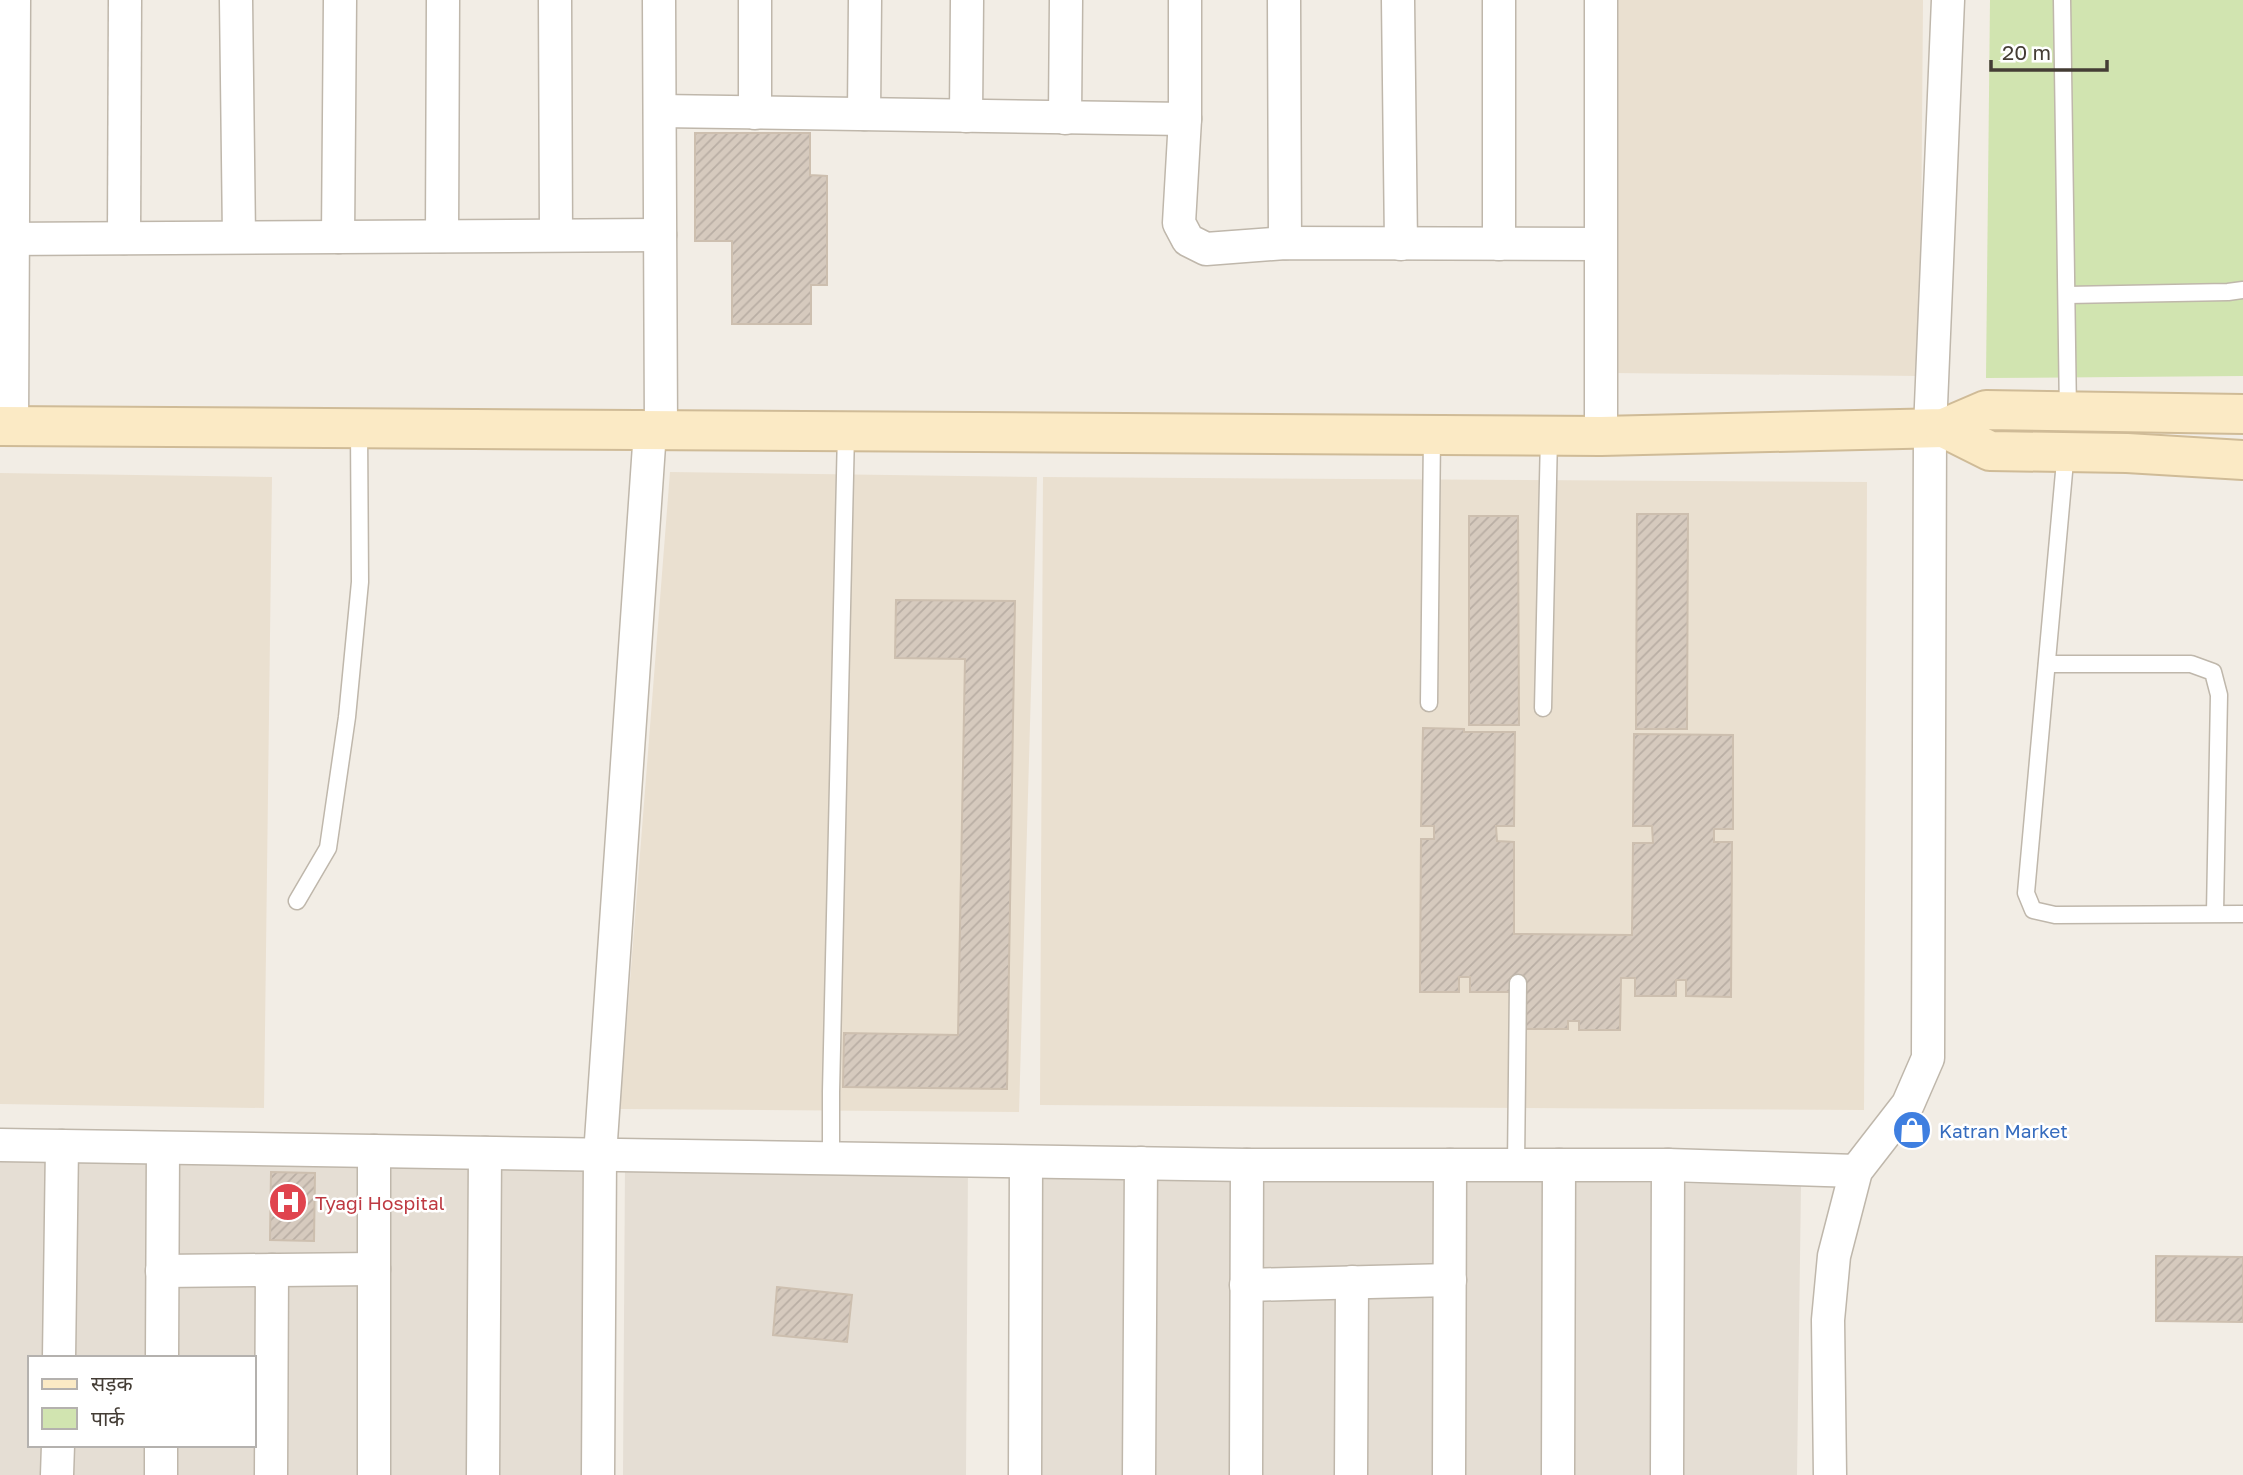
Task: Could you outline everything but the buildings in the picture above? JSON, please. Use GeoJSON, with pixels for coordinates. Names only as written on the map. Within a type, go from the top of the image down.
{"type":"FeatureCollection","features":[{"type":"Feature","properties":{"kind":"street"},"geometry":{"type":"LineString","coordinates":[[13,0],[7,108],[6,426],[1601,436],[1937,428],[1986,410],[2067,432],[2243,460]]}},
{"type":"Feature","properties":{"kind":"street"},"geometry":{"type":"LineString","coordinates":[[124,0],[124,238]]}},
{"type":"Feature","properties":{"kind":"street"},"geometry":{"type":"LineString","coordinates":[[236,0],[239,237]]}},
{"type":"Feature","properties":{"kind":"street"},"geometry":{"type":"LineString","coordinates":[[338,237],[340,0]]}},
{"type":"Feature","properties":{"kind":"street"},"geometry":{"type":"LineString","coordinates":[[442,236],[443,0]]}},
{"type":"Feature","properties":{"kind":"street"},"geometry":{"type":"LineString","coordinates":[[555,0],[556,235]]}},
{"type":"Feature","properties":{"kind":"street"},"geometry":{"type":"LineString","coordinates":[[598,1475],[600,1155],[655,430],[660,234],[659,0]]}},
{"type":"Feature","properties":{"kind":"street"},"geometry":{"type":"LineString","coordinates":[[755,0],[755,113]]}},
{"type":"Feature","properties":{"kind":"street"},"geometry":{"type":"LineString","coordinates":[[864,114],[865,0]]}},
{"type":"Feature","properties":{"kind":"street"},"geometry":{"type":"LineString","coordinates":[[966,116],[967,0]]}},
{"type":"Feature","properties":{"kind":"street"},"geometry":{"type":"LineString","coordinates":[[1065,118],[1066,0]]}},
{"type":"Feature","properties":{"kind":"street"},"geometry":{"type":"LineString","coordinates":[[1185,0],[1185,119],[1179,223],[1188,240],[1206,249],[1284,243],[1600,244]]}},
{"type":"Feature","properties":{"kind":"street"},"geometry":{"type":"LineString","coordinates":[[1284,0],[1284,243]]}},
{"type":"Feature","properties":{"kind":"street"},"geometry":{"type":"LineString","coordinates":[[1398,0],[1401,244]]}},
{"type":"Feature","properties":{"kind":"street"},"geometry":{"type":"LineString","coordinates":[[1499,0],[1499,244]]}},
{"type":"Feature","properties":{"kind":"street"},"geometry":{"type":"LineString","coordinates":[[1601,0],[1601,436]]}},
{"type":"Feature","properties":{"kind":"street"},"geometry":{"type":"LineString","coordinates":[[1830,1475],[1828,1320],[1834,1256],[1856,1171],[1908,1104],[1928,1058],[1937,428],[1948,0]]}},
{"type":"Feature","properties":{"kind":"street"},"geometry":{"type":"LineString","coordinates":[[660,111],[1185,119]]}},
{"type":"Feature","properties":{"kind":"street"},"geometry":{"type":"LineString","coordinates":[[6,239],[660,234]]}},
{"type":"Feature","properties":{"kind":"street"},"geometry":{"type":"LineString","coordinates":[[2067,432],[2243,414]]}},
{"type":"Feature","properties":{"kind":"street"},"geometry":{"type":"LineString","coordinates":[[0,1145],[1247,1165],[1668,1165],[1856,1171]]}},
{"type":"Feature","properties":{"kind":"street"},"geometry":{"type":"LineString","coordinates":[[59,1356],[62,1146]]}},
{"type":"Feature","properties":{"kind":"street"},"geometry":{"type":"LineString","coordinates":[[162,1356],[163,1148]]}},
{"type":"Feature","properties":{"kind":"street"},"geometry":{"type":"LineString","coordinates":[[374,1152],[374,1475]]}},
{"type":"Feature","properties":{"kind":"street"},"geometry":{"type":"LineString","coordinates":[[484,1475],[485,1153]]}},
{"type":"Feature","properties":{"kind":"street"},"geometry":{"type":"LineString","coordinates":[[1026,1162],[1026,1475]]}},
{"type":"Feature","properties":{"kind":"street"},"geometry":{"type":"LineString","coordinates":[[1139,1475],[1141,1163]]}},
{"type":"Feature","properties":{"kind":"street"},"geometry":{"type":"LineString","coordinates":[[1246,1475],[1247,1165]]}},
{"type":"Feature","properties":{"kind":"street"},"geometry":{"type":"LineString","coordinates":[[1558,1475],[1559,1165]]}},
{"type":"Feature","properties":{"kind":"street"},"geometry":{"type":"LineString","coordinates":[[1667,1475],[1668,1165]]}},
{"type":"Feature","properties":{"kind":"street"},"geometry":{"type":"LineString","coordinates":[[1449,1475],[1450,1166]]}},
{"type":"Feature","properties":{"kind":"street"},"geometry":{"type":"LineString","coordinates":[[162,1271],[374,1269]]}},
{"type":"Feature","properties":{"kind":"street"},"geometry":{"type":"LineString","coordinates":[[271,1475],[272,1270]]}},
{"type":"Feature","properties":{"kind":"street"},"geometry":{"type":"LineString","coordinates":[[1246,1284],[1450,1280]]}},
{"type":"Feature","properties":{"kind":"street"},"geometry":{"type":"LineString","coordinates":[[1352,1282],[1352,1475]]}},
{"type":"Feature","properties":{"kind":"street"},"geometry":{"type":"LineString","coordinates":[[58,1447],[58,1475]]}},
{"type":"Feature","properties":{"kind":"street"},"geometry":{"type":"LineString","coordinates":[[161,1447],[161,1475]]}},
{"type":"Feature","properties":{"kind":"lane"},"geometry":{"type":"LineString","coordinates":[[2062,0],[2067,432],[2026,893],[2033,910],[2055,915],[2243,914]]}},
{"type":"Feature","properties":{"kind":"lane"},"geometry":{"type":"LineString","coordinates":[[2067,295],[2243,290]]}},
{"type":"Feature","properties":{"kind":"lane"},"geometry":{"type":"LineString","coordinates":[[297,901],[328,848],[347,717],[360,582],[359,429]]}},
{"type":"Feature","properties":{"kind":"lane"},"geometry":{"type":"LineString","coordinates":[[831,1158],[846,432]]}},
{"type":"Feature","properties":{"kind":"lane"},"geometry":{"type":"LineString","coordinates":[[1429,703],[1432,435]]}},
{"type":"Feature","properties":{"kind":"lane"},"geometry":{"type":"LineString","coordinates":[[1543,708],[1549,436]]}},
{"type":"Feature","properties":{"kind":"lane"},"geometry":{"type":"LineString","coordinates":[[2048,664],[2191,664],[2213,672],[2219,695],[2215,913]]}},
{"type":"Feature","properties":{"kind":"lane"},"geometry":{"type":"LineString","coordinates":[[1516,1166],[1518,983]]}},
{"type":"Feature","properties":{"kind":"shaded area"},"geometry":{"type":"Polygon","coordinates":[[[1615,0],[1923,0],[1920,376],[1612,373],[1615,0]]]}},
{"type":"Feature","properties":{"kind":"shaded area"},"geometry":{"type":"Polygon","coordinates":[[[670,472],[1037,477],[1019,1112],[620,1109],[670,472]]]}},
{"type":"Feature","properties":{"kind":"shaded area"},"geometry":{"type":"Polygon","coordinates":[[[0,473],[272,477],[264,1108],[0,1104],[0,473]]]}},
{"type":"Feature","properties":{"kind":"shaded area"},"geometry":{"type":"Polygon","coordinates":[[[1043,477],[1867,482],[1864,1110],[1040,1105],[1043,477]]]}},
{"type":"Feature","properties":{"kind":"shaded area"},"geometry":{"type":"Polygon","coordinates":[[[0,1156],[607,1157],[607,1475],[0,1475],[0,1156]]]}},
{"type":"Feature","properties":{"kind":"shaded area"},"geometry":{"type":"Polygon","coordinates":[[[625,1163],[968,1165],[966,1475],[623,1475],[625,1163]]]}},
{"type":"Feature","properties":{"kind":"shaded area"},"geometry":{"type":"Polygon","coordinates":[[[1038,1174],[1801,1185],[1797,1475],[1034,1475],[1038,1174]]]}},
{"type":"Feature","properties":{"kind":"green space"},"geometry":{"type":"Polygon","coordinates":[[[1990,0],[2243,0],[2243,376],[1986,378],[1990,0]]]}},
{"type":"Feature","properties":{"kind":"place","name":"Katran Market"},"geometry":{"type":"Point","coordinates":[1912,1130]}},
{"type":"Feature","properties":{"kind":"place","name":"Tyagi Hospital"},"geometry":{"type":"Point","coordinates":[288,1202]}}]}
